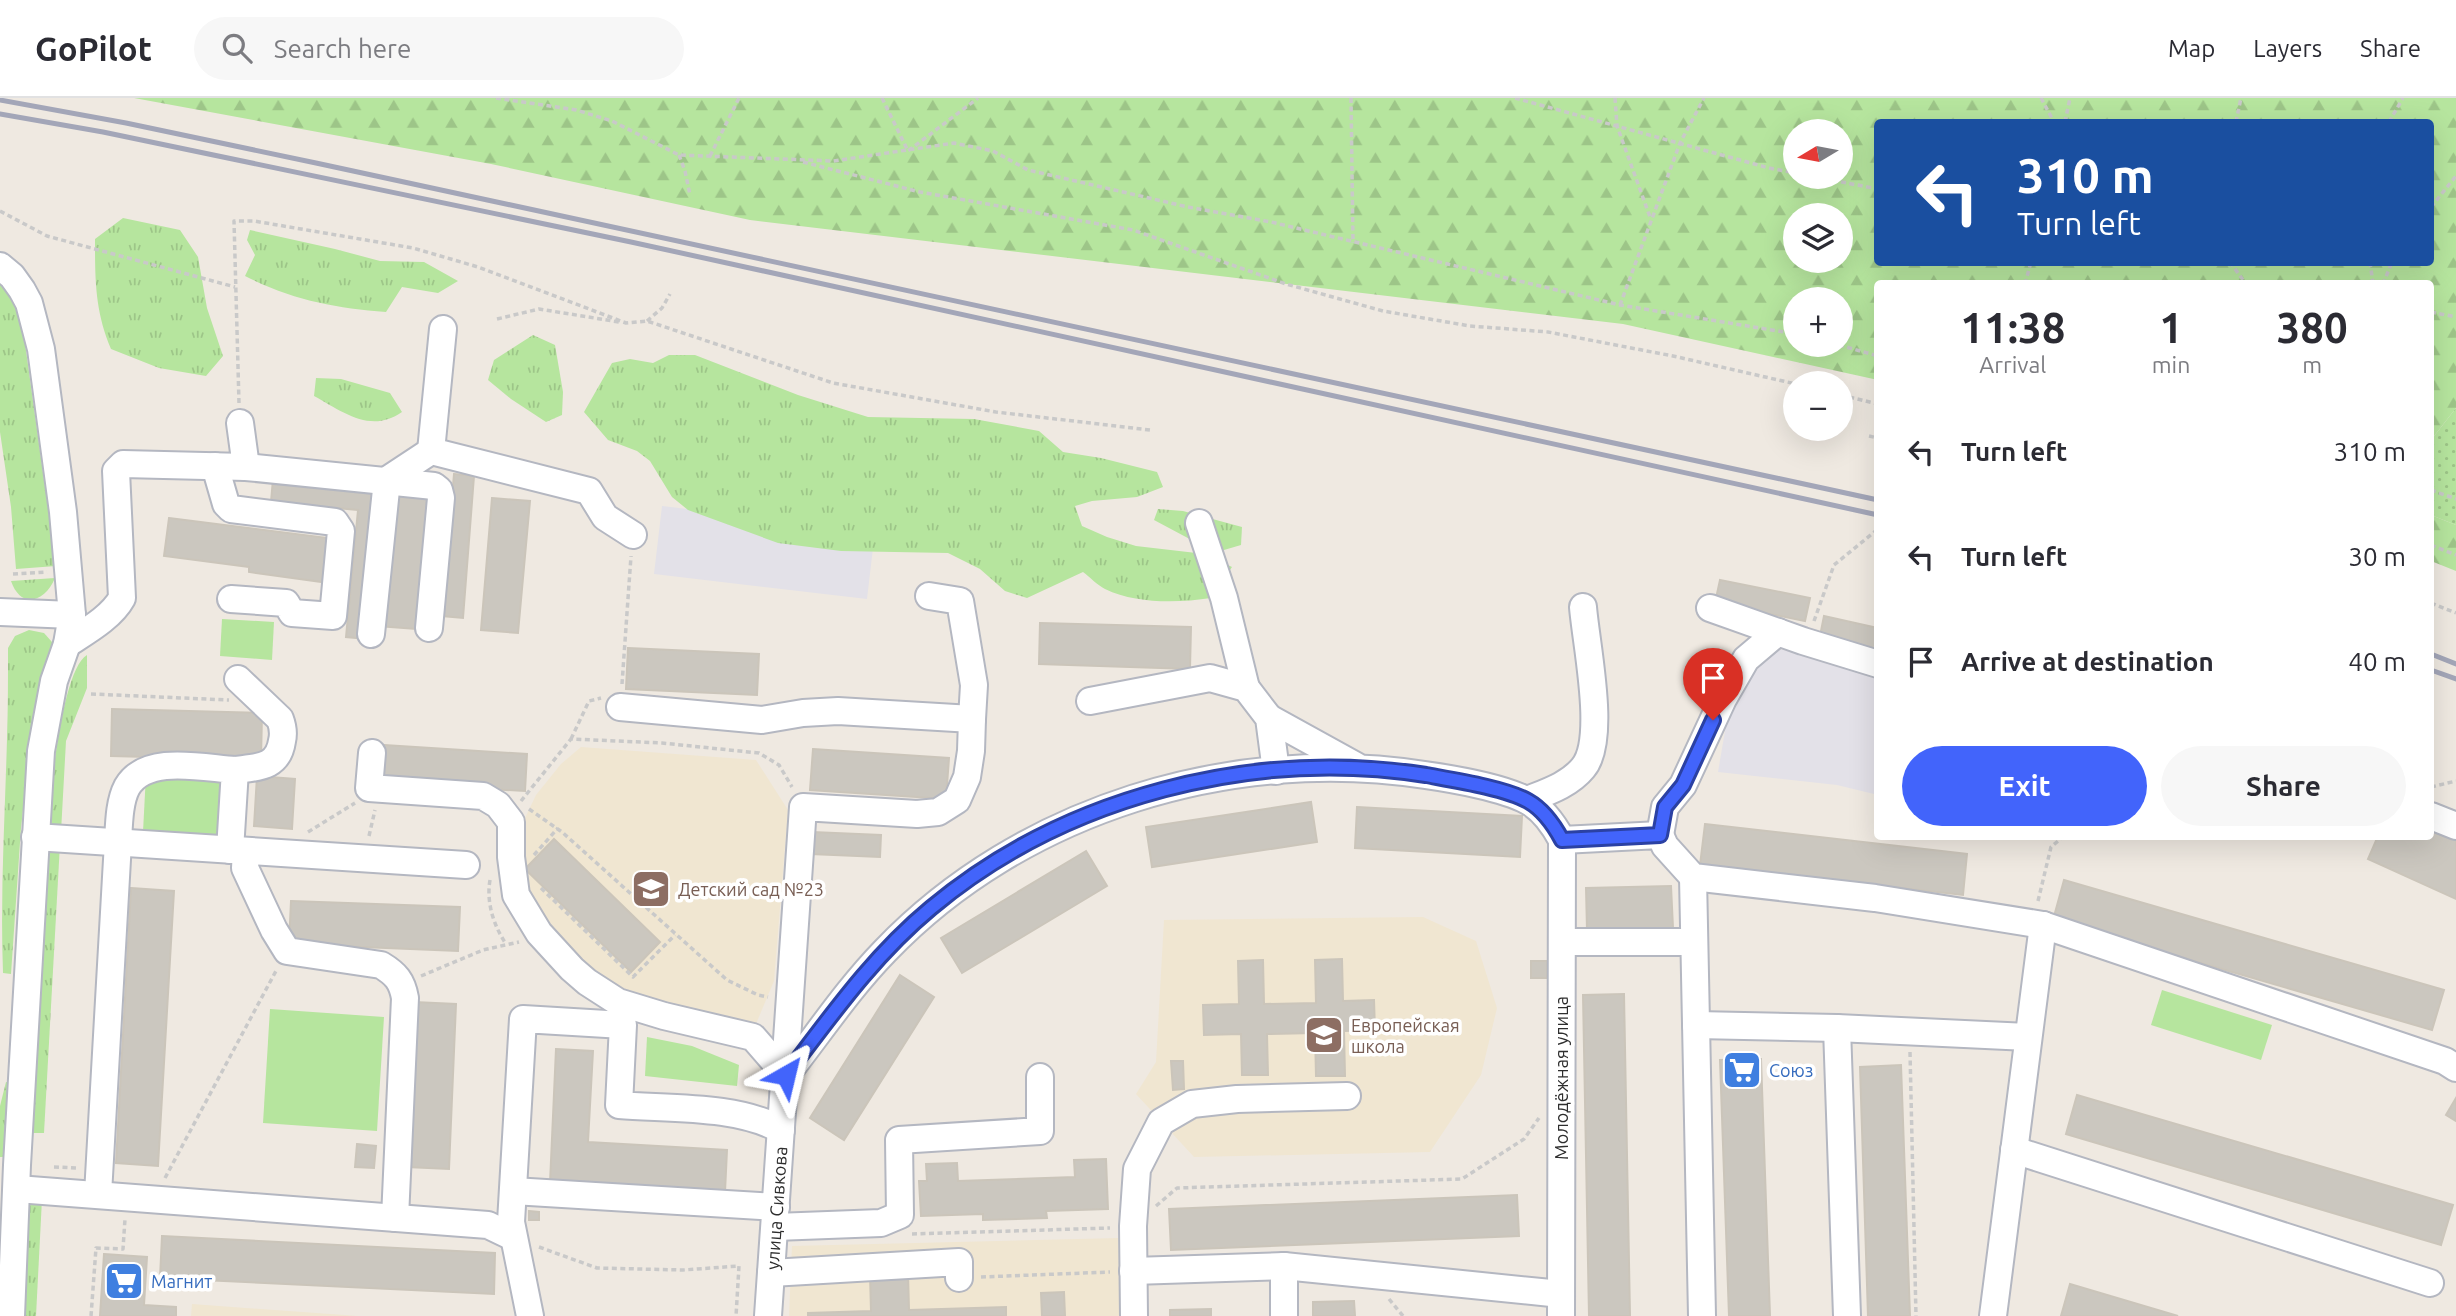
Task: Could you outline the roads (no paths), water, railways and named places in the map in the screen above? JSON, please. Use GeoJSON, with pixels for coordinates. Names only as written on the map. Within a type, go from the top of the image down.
{"type":"FeatureCollection","features":[{"type":"Feature","properties":{"kind":"street"},"geometry":{"type":"LineString","coordinates":[[0,266],[12,276],[29,303],[41,349],[67,547],[72,615],[67,644],[54,681],[41,751],[11,1316]]}},
{"type":"Feature","properties":{"kind":"street"},"geometry":{"type":"LineString","coordinates":[[431,452],[443,329]]}},
{"type":"Feature","properties":{"kind":"street"},"geometry":{"type":"LineString","coordinates":[[240,423],[246,467]]}},
{"type":"Feature","properties":{"kind":"street"},"geometry":{"type":"LineString","coordinates":[[387,480],[431,452],[589,491],[605,517],[633,535]]}},
{"type":"Feature","properties":{"kind":"street"},"geometry":{"type":"LineString","coordinates":[[67,644],[91,628],[118,605],[122,598],[116,471],[123,464],[246,467],[434,486],[439,490],[441,498],[429,628]]}},
{"type":"Feature","properties":{"kind":"street"},"geometry":{"type":"LineString","coordinates":[[215,466],[226,504],[231,509],[335,522],[341,531],[332,616],[292,613],[286,603],[231,598]]}},
{"type":"Feature","properties":{"kind":"street"},"geometry":{"type":"LineString","coordinates":[[372,634],[387,480]]}},
{"type":"Feature","properties":{"kind":"street"},"geometry":{"type":"LineString","coordinates":[[1199,523],[1224,598],[1246,688],[1269,718],[1361,769]]}},
{"type":"Feature","properties":{"kind":"street"},"geometry":{"type":"LineString","coordinates":[[621,699],[762,720],[803,713],[838,712],[972,719],[974,685],[960,601],[929,596]]}},
{"type":"Feature","properties":{"kind":"street"},"geometry":{"type":"LineString","coordinates":[[1527,800],[1571,779],[1585,766],[1592,753],[1595,729],[1583,607]]}},
{"type":"Feature","properties":{"kind":"street"},"geometry":{"type":"LineString","coordinates":[[1710,608],[1874,663]]}},
{"type":"Feature","properties":{"kind":"street"},"geometry":{"type":"LineString","coordinates":[[0,612],[72,615]]}},
{"type":"Feature","properties":{"kind":"street"},"geometry":{"type":"LineString","coordinates":[[1702,1316],[1693,877],[1665,846],[1660,835],[1665,807],[1683,785],[1723,699],[1746,659],[1778,632]]}},
{"type":"Feature","properties":{"kind":"street"},"geometry":{"type":"LineString","coordinates":[[1090,701],[1210,678],[1246,688]]}},
{"type":"Feature","properties":{"kind":"street"},"geometry":{"type":"LineString","coordinates":[[99,1181],[118,842],[120,816],[127,789],[139,773],[157,765],[235,770],[272,763],[279,754],[283,726],[280,719],[238,679]]}},
{"type":"Feature","properties":{"kind":"street"},"geometry":{"type":"LineString","coordinates":[[1269,718],[1276,771]]}},
{"type":"Feature","properties":{"kind":"street","name":"улица Сивкова"},"geometry":{"type":"LineString","coordinates":[[768,1316],[803,807],[917,814],[938,812],[957,800],[967,777],[972,719]]}},
{"type":"Feature","properties":{"kind":"street"},"geometry":{"type":"LineString","coordinates":[[372,753],[369,788],[483,796],[504,809],[511,822],[511,857],[516,895],[539,933],[587,982],[618,1002],[753,1037],[786,1075],[830,1015],[886,949],[930,909],[977,872],[1046,834],[1117,803],[1217,778],[1276,771],[1361,769],[1454,779],[1527,800],[1543,812],[1562,840],[1660,835]]}},
{"type":"Feature","properties":{"kind":"street"},"geometry":{"type":"LineString","coordinates":[[235,770],[238,850],[286,951],[381,965],[394,972],[402,985],[405,998],[395,1218]]}},
{"type":"Feature","properties":{"kind":"street"},"geometry":{"type":"LineString","coordinates":[[2434,817],[2456,827]]}},
{"type":"Feature","properties":{"kind":"street"},"geometry":{"type":"LineString","coordinates":[[35,837],[466,865]]}},
{"type":"Feature","properties":{"kind":"street","name":"Молодёжная улица"},"geometry":{"type":"LineString","coordinates":[[1561,1305],[1562,840]]}},
{"type":"Feature","properties":{"kind":"street"},"geometry":{"type":"LineString","coordinates":[[1693,877],[1875,898],[2038,924],[2445,1061],[2456,1068]]}},
{"type":"Feature","properties":{"kind":"street"},"geometry":{"type":"LineString","coordinates":[[1993,1316],[2028,1037],[2038,924]]}},
{"type":"Feature","properties":{"kind":"street"},"geometry":{"type":"LineString","coordinates":[[1562,942],[1694,942]]}},
{"type":"Feature","properties":{"kind":"street"},"geometry":{"type":"LineString","coordinates":[[530,1316],[511,1222],[523,1019],[623,1025],[619,1105],[739,1114],[768,1122],[781,1130]]}},
{"type":"Feature","properties":{"kind":"street"},"geometry":{"type":"LineString","coordinates":[[1696,1025],[2028,1037]]}},
{"type":"Feature","properties":{"kind":"street"},"geometry":{"type":"LineString","coordinates":[[1837,1028],[1847,1316]]}},
{"type":"Feature","properties":{"kind":"street"},"geometry":{"type":"LineString","coordinates":[[513,1191],[775,1217],[881,1223],[900,1215],[899,1140],[1040,1131],[1040,1077]]}},
{"type":"Feature","properties":{"kind":"street"},"geometry":{"type":"LineString","coordinates":[[1134,1316],[1133,1226],[1137,1169],[1161,1122],[1192,1104],[1237,1099],[1347,1096]]}},
{"type":"Feature","properties":{"kind":"street"},"geometry":{"type":"LineString","coordinates":[[2014,1150],[2430,1283]]}},
{"type":"Feature","properties":{"kind":"street"},"geometry":{"type":"LineString","coordinates":[[17,1189],[99,1181],[127,1196],[488,1225],[513,1237]]}},
{"type":"Feature","properties":{"kind":"street"},"geometry":{"type":"LineString","coordinates":[[771,1273],[959,1262],[959,1278]]}},
{"type":"Feature","properties":{"kind":"street"},"geometry":{"type":"LineString","coordinates":[[1133,1271],[1284,1266],[1561,1305]]}},
{"type":"Feature","properties":{"kind":"street"},"geometry":{"type":"LineString","coordinates":[[1284,1266],[1284,1316]]}},
{"type":"Feature","properties":{"kind":"railway"},"geometry":{"type":"LineString","coordinates":[[0,100],[316,163],[1874,499]]}},
{"type":"Feature","properties":{"kind":"railway"},"geometry":{"type":"LineString","coordinates":[[0,114],[103,132],[631,242],[1874,514]]}},
{"type":"Feature","properties":{"kind":"railway"},"geometry":{"type":"LineString","coordinates":[[2434,655],[2456,664]]}},
{"type":"Feature","properties":{"kind":"railway"},"geometry":{"type":"LineString","coordinates":[[2434,671],[2456,679]]}},
{"type":"Feature","properties":{"kind":"place","name":"Детский сад №23"},"geometry":{"type":"Point","coordinates":[651,889]}},
{"type":"Feature","properties":{"kind":"place","name":"Европейская школа"},"geometry":{"type":"Point","coordinates":[1324,1035]}},
{"type":"Feature","properties":{"kind":"place","name":"Союз"},"geometry":{"type":"Point","coordinates":[1742,1070]}},
{"type":"Feature","properties":{"kind":"place","name":"Магнит"},"geometry":{"type":"Point","coordinates":[124,1281]}}]}
